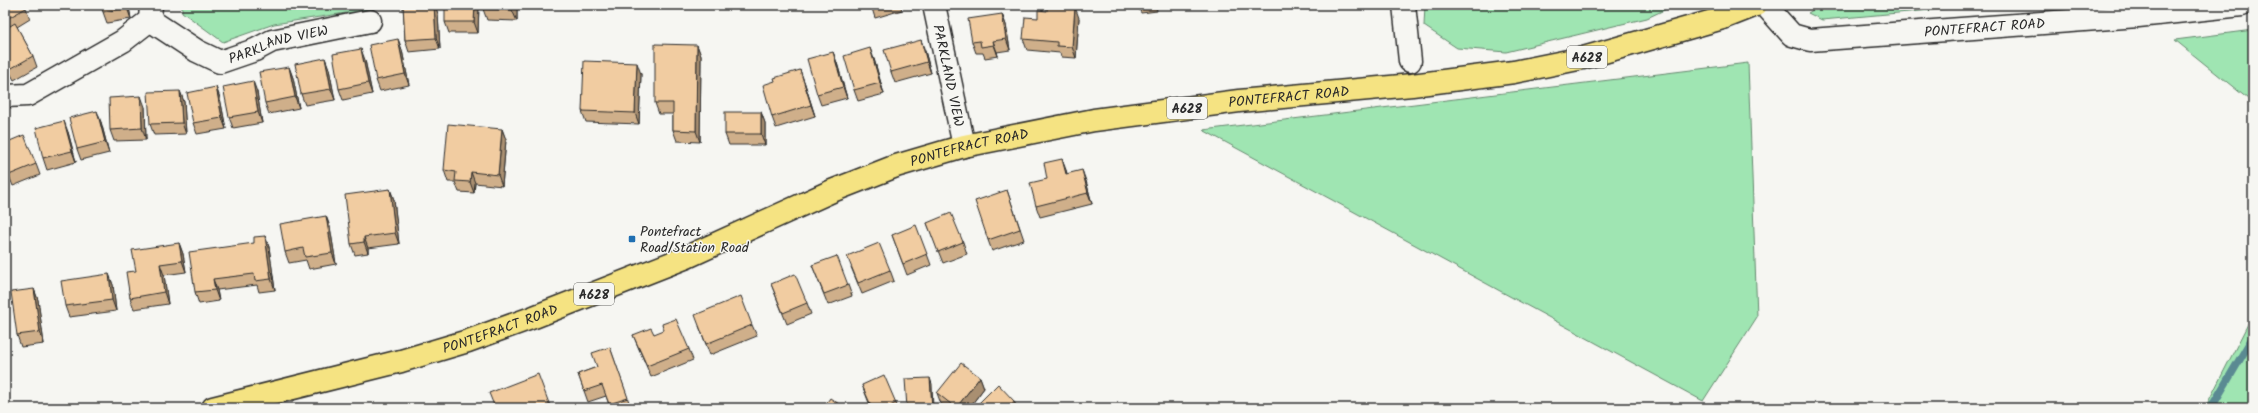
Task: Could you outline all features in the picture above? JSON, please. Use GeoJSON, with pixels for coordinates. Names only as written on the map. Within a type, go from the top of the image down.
{"type":"FeatureCollection","features":[{"type":"Feature","properties":{"kind":"highway","name":"PONTEFRACT ROAD"},"geometry":{"type":"LineString","coordinates":[[213,408],[401,362],[468,341],[534,317],[687,257],[832,191],[896,166],[964,146],[1101,119],[1239,101],[1412,86],[1514,72],[1590,56],[1723,18],[1756,5]]}},
{"type":"Feature","properties":{"kind":"street","name":"PARKLAND VIEW"},"geometry":{"type":"LineString","coordinates":[[934,5],[964,146]]}},
{"type":"Feature","properties":{"kind":"street"},"geometry":{"type":"LineString","coordinates":[[1404,5],[1410,61]]}},
{"type":"Feature","properties":{"kind":"street","name":"PONTEFRACT ROAD"},"geometry":{"type":"LineString","coordinates":[[1765,5],[1792,35],[1810,40],[2138,16],[2242,5]]}},
{"type":"Feature","properties":{"kind":"street","name":"PARKLAND VIEW"},"geometry":{"type":"LineString","coordinates":[[5,96],[28,95],[123,40],[150,12],[197,51],[220,62],[255,50],[272,41],[370,21]]}},
{"type":"Feature","properties":{"kind":"green space"},"geometry":{"type":"Polygon","coordinates":[[[182,5],[379,5],[372,9],[274,24],[223,42],[182,12],[182,5]]]}},
{"type":"Feature","properties":{"kind":"green space"},"geometry":{"type":"Polygon","coordinates":[[[1425,5],[1675,5],[1647,18],[1506,52],[1457,48],[1424,26],[1425,5]]]}},
{"type":"Feature","properties":{"kind":"green space"},"geometry":{"type":"Polygon","coordinates":[[[1821,5],[1985,5],[1822,20],[1808,13],[1821,5]]]}},
{"type":"Feature","properties":{"kind":"green space"},"geometry":{"type":"Polygon","coordinates":[[[2253,30],[2253,103],[2175,40],[2253,30]]]}},
{"type":"Feature","properties":{"kind":"green space"},"geometry":{"type":"Polygon","coordinates":[[[1748,63],[1757,317],[1703,401],[1203,130],[1748,63]]]}},
{"type":"Feature","properties":{"kind":"green space"},"geometry":{"type":"Polygon","coordinates":[[[2253,315],[2253,408],[2205,408],[2251,318],[2253,315]]]}},
{"type":"Feature","properties":{"kind":"building"},"geometry":{"type":"Polygon","coordinates":[[[5,5],[25,5],[26,8],[5,20],[5,5]]]}},
{"type":"Feature","properties":{"kind":"building"},"geometry":{"type":"Polygon","coordinates":[[[102,5],[126,5],[127,8],[103,12],[102,5]]]}},
{"type":"Feature","properties":{"kind":"building"},"geometry":{"type":"Polygon","coordinates":[[[403,5],[434,5],[436,38],[405,40],[403,5]]]}},
{"type":"Feature","properties":{"kind":"building"},"geometry":{"type":"Polygon","coordinates":[[[445,5],[475,5],[474,22],[445,22],[445,5]]]}},
{"type":"Feature","properties":{"kind":"building"},"geometry":{"type":"Polygon","coordinates":[[[483,5],[513,5],[512,10],[483,9],[483,5]]]}},
{"type":"Feature","properties":{"kind":"building"},"geometry":{"type":"Polygon","coordinates":[[[1047,5],[1075,7],[1072,47],[1057,46],[1057,42],[1023,39],[1025,17],[1038,18],[1038,10],[1047,11],[1047,5]]]}},
{"type":"Feature","properties":{"kind":"building"},"geometry":{"type":"Polygon","coordinates":[[[1002,14],[1006,39],[993,41],[994,45],[981,47],[980,41],[972,42],[968,19],[1002,14]]]}},
{"type":"Feature","properties":{"kind":"building"},"geometry":{"type":"Polygon","coordinates":[[[15,23],[33,56],[10,69],[5,61],[5,29],[15,23]]]}},
{"type":"Feature","properties":{"kind":"building"},"geometry":{"type":"Polygon","coordinates":[[[398,39],[405,74],[376,80],[369,45],[398,39]]]}},
{"type":"Feature","properties":{"kind":"building"},"geometry":{"type":"Polygon","coordinates":[[[921,40],[927,62],[891,72],[884,50],[921,40]]]}},
{"type":"Feature","properties":{"kind":"building"},"geometry":{"type":"Polygon","coordinates":[[[655,44],[697,45],[696,131],[673,130],[673,103],[655,103],[655,44]]]}},
{"type":"Feature","properties":{"kind":"building"},"geometry":{"type":"Polygon","coordinates":[[[870,48],[880,83],[854,90],[844,56],[870,48]]]}},
{"type":"Feature","properties":{"kind":"building"},"geometry":{"type":"Polygon","coordinates":[[[361,49],[368,83],[339,89],[333,54],[361,49]]]}},
{"type":"Feature","properties":{"kind":"building"},"geometry":{"type":"Polygon","coordinates":[[[833,52],[843,87],[817,94],[807,59],[833,52]]]}},
{"type":"Feature","properties":{"kind":"building"},"geometry":{"type":"Polygon","coordinates":[[[325,58],[331,89],[301,94],[295,64],[325,58]]]}},
{"type":"Feature","properties":{"kind":"building"},"geometry":{"type":"Polygon","coordinates":[[[584,61],[637,63],[635,113],[582,111],[584,61]]]}},
{"type":"Feature","properties":{"kind":"building"},"geometry":{"type":"Polygon","coordinates":[[[289,67],[295,97],[265,103],[259,72],[289,67]]]}},
{"type":"Feature","properties":{"kind":"building"},"geometry":{"type":"Polygon","coordinates":[[[800,70],[811,105],[772,117],[763,85],[775,81],[774,78],[800,70]]]}},
{"type":"Feature","properties":{"kind":"building"},"geometry":{"type":"Polygon","coordinates":[[[253,81],[258,112],[229,117],[223,87],[253,81]]]}},
{"type":"Feature","properties":{"kind":"building"},"geometry":{"type":"Polygon","coordinates":[[[216,87],[222,118],[193,123],[187,93],[216,87]]]}},
{"type":"Feature","properties":{"kind":"building"},"geometry":{"type":"Polygon","coordinates":[[[180,91],[182,123],[150,124],[148,92],[180,91]]]}},
{"type":"Feature","properties":{"kind":"building"},"geometry":{"type":"Polygon","coordinates":[[[141,96],[142,128],[110,130],[109,98],[141,96]]]}},
{"type":"Feature","properties":{"kind":"building"},"geometry":{"type":"Polygon","coordinates":[[[97,111],[105,142],[77,149],[69,118],[97,111]]]}},
{"type":"Feature","properties":{"kind":"building"},"geometry":{"type":"Polygon","coordinates":[[[725,112],[761,112],[761,134],[725,134],[725,112]]]}},
{"type":"Feature","properties":{"kind":"building"},"geometry":{"type":"Polygon","coordinates":[[[64,121],[72,151],[43,158],[36,128],[64,121]]]}},
{"type":"Feature","properties":{"kind":"building"},"geometry":{"type":"Polygon","coordinates":[[[448,124],[502,129],[498,175],[471,172],[470,182],[455,181],[456,172],[444,170],[448,124]]]}},
{"type":"Feature","properties":{"kind":"building"},"geometry":{"type":"Polygon","coordinates":[[[24,135],[36,164],[9,175],[5,164],[5,143],[24,135]]]}},
{"type":"Feature","properties":{"kind":"building"},"geometry":{"type":"Polygon","coordinates":[[[1062,159],[1066,174],[1082,170],[1088,193],[1036,206],[1030,183],[1047,179],[1044,163],[1062,159]]]}},
{"type":"Feature","properties":{"kind":"building"},"geometry":{"type":"Polygon","coordinates":[[[390,189],[395,233],[364,237],[364,242],[351,244],[345,195],[390,189]]]}},
{"type":"Feature","properties":{"kind":"building"},"geometry":{"type":"Polygon","coordinates":[[[1007,190],[1020,229],[988,240],[975,201],[1007,190]]]}},
{"type":"Feature","properties":{"kind":"building"},"geometry":{"type":"Polygon","coordinates":[[[951,213],[963,242],[938,252],[927,223],[951,213]]]}},
{"type":"Feature","properties":{"kind":"building"},"geometry":{"type":"Polygon","coordinates":[[[326,216],[332,253],[305,257],[303,248],[285,252],[280,224],[326,216]]]}},
{"type":"Feature","properties":{"kind":"building"},"geometry":{"type":"Polygon","coordinates":[[[916,225],[927,254],[903,264],[892,235],[916,225]]]}},
{"type":"Feature","properties":{"kind":"building"},"geometry":{"type":"Polygon","coordinates":[[[265,236],[271,279],[255,281],[254,274],[213,279],[215,290],[195,292],[189,252],[254,243],[254,237],[265,236]]]}},
{"type":"Feature","properties":{"kind":"building"},"geometry":{"type":"Polygon","coordinates":[[[179,243],[182,261],[160,264],[164,292],[130,298],[126,272],[136,271],[132,250],[179,243]]]}},
{"type":"Feature","properties":{"kind":"building"},"geometry":{"type":"Polygon","coordinates":[[[879,243],[890,270],[858,283],[847,256],[879,243]]]}},
{"type":"Feature","properties":{"kind":"building"},"geometry":{"type":"Polygon","coordinates":[[[837,256],[848,285],[824,294],[812,265],[837,256]]]}},
{"type":"Feature","properties":{"kind":"building"},"geometry":{"type":"Polygon","coordinates":[[[109,274],[112,300],[65,306],[61,281],[109,274]]]}},
{"type":"Feature","properties":{"kind":"building"},"geometry":{"type":"Polygon","coordinates":[[[795,274],[807,303],[783,313],[771,284],[795,274]]]}},
{"type":"Feature","properties":{"kind":"building"},"geometry":{"type":"Polygon","coordinates":[[[34,289],[40,332],[17,335],[11,292],[34,289]]]}},
{"type":"Feature","properties":{"kind":"building"},"geometry":{"type":"Polygon","coordinates":[[[741,296],[752,325],[706,344],[695,315],[741,296]]]}},
{"type":"Feature","properties":{"kind":"building"},"geometry":{"type":"Polygon","coordinates":[[[676,319],[689,349],[647,366],[633,335],[651,328],[654,334],[664,330],[662,324],[676,319]]]}},
{"type":"Feature","properties":{"kind":"building"},"geometry":{"type":"Polygon","coordinates":[[[610,347],[628,398],[609,404],[602,385],[584,391],[578,374],[597,367],[592,353],[610,347]]]}},
{"type":"Feature","properties":{"kind":"building"},"geometry":{"type":"Polygon","coordinates":[[[961,363],[980,377],[956,408],[937,393],[961,363]]]}},
{"type":"Feature","properties":{"kind":"building"},"geometry":{"type":"Polygon","coordinates":[[[538,374],[550,406],[545,408],[495,408],[489,393],[538,374]]]}},
{"type":"Feature","properties":{"kind":"building"},"geometry":{"type":"Polygon","coordinates":[[[884,375],[896,403],[886,408],[872,408],[862,385],[884,375]]]}},
{"type":"Feature","properties":{"kind":"building"},"geometry":{"type":"Polygon","coordinates":[[[930,378],[932,408],[907,408],[905,379],[930,378]]]}},
{"type":"Feature","properties":{"kind":"building"},"geometry":{"type":"Polygon","coordinates":[[[998,384],[1014,401],[1007,408],[974,408],[998,384]]]}},
{"type":"Feature","properties":{"kind":"building"},"geometry":{"type":"Polygon","coordinates":[[[830,398],[845,408],[823,408],[830,398]]]}},
{"type":"Feature","properties":{"kind":"waterway"},"geometry":{"type":"LineString","coordinates":[[2208,408],[2214,403],[2253,337]]}},
{"type":"Feature","properties":{"kind":"place","name":"Pontefract Road/Station Road"},"geometry":{"type":"Point","coordinates":[632,239]}}]}
